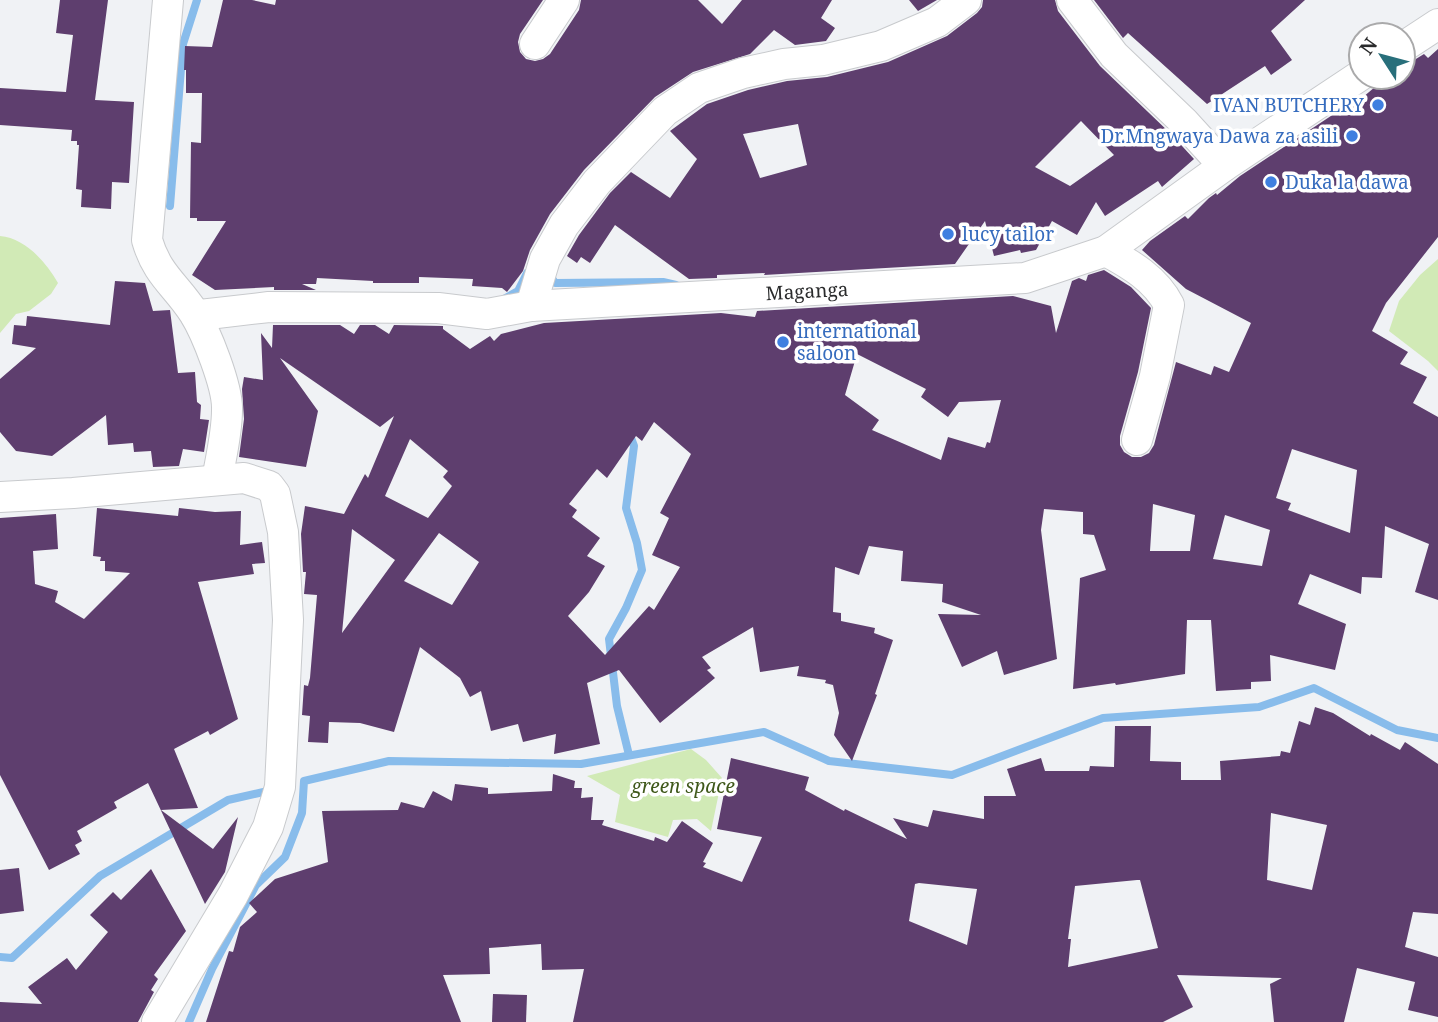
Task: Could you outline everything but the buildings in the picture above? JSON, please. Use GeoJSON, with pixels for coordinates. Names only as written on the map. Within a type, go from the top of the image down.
{"type":"FeatureCollection","features":[{"type":"Feature","properties":{"kind":"street"},"geometry":{"type":"LineString","coordinates":[[168,0],[147,240],[164,277],[195,314],[218,370],[228,408],[217,480]]}},
{"type":"Feature","properties":{"kind":"street"},"geometry":{"type":"LineString","coordinates":[[535,44],[564,0]]}},
{"type":"Feature","properties":{"kind":"street"},"geometry":{"type":"LineString","coordinates":[[531,306],[545,259],[564,225],[597,182],[665,111],[676,103],[699,88],[743,73],[784,64],[823,60],[881,46],[937,23],[966,0]]}},
{"type":"Feature","properties":{"kind":"street"},"geometry":{"type":"LineString","coordinates":[[1072,0],[1114,55],[1184,122],[1224,166]]}},
{"type":"Feature","properties":{"kind":"street"},"geometry":{"type":"LineString","coordinates":[[1417,38],[1438,24]]}},
{"type":"Feature","properties":{"kind":"street","name":"Maganga"},"geometry":{"type":"LineString","coordinates":[[195,314],[269,307],[438,308],[487,314],[531,306],[1025,278],[1106,251],[1224,166],[1347,84]]}},
{"type":"Feature","properties":{"kind":"street"},"geometry":{"type":"LineString","coordinates":[[1106,251],[1137,269],[1169,305],[1155,376],[1137,440]]}},
{"type":"Feature","properties":{"kind":"street"},"geometry":{"type":"LineString","coordinates":[[0,497],[244,478],[269,486],[275,494],[283,532],[288,620],[280,787],[268,828],[233,895],[157,1022]]}},
{"type":"Feature","properties":{"kind":"green space"},"geometry":{"type":"Polygon","coordinates":[[[0,236],[18,241],[34,252],[58,283],[51,294],[29,311],[16,314],[0,333],[0,236]]]}},
{"type":"Feature","properties":{"kind":"green space"},"geometry":{"type":"Polygon","coordinates":[[[1438,259],[1438,371],[1389,331],[1399,301],[1420,275],[1438,259]]]}},
{"type":"Feature","properties":{"kind":"green space","name":"green space"},"geometry":{"type":"Polygon","coordinates":[[[691,749],[706,760],[722,778],[711,831],[697,819],[673,820],[668,837],[615,822],[620,795],[587,776],[691,749]]]}},
{"type":"Feature","properties":{"kind":"waterway"},"geometry":{"type":"LineString","coordinates":[[170,206],[183,44],[197,0]]}},
{"type":"Feature","properties":{"kind":"waterway"},"geometry":{"type":"LineString","coordinates":[[504,299],[518,291],[527,273]]}},
{"type":"Feature","properties":{"kind":"waterway"},"geometry":{"type":"LineString","coordinates":[[550,275],[555,283],[663,282],[676,285]]}},
{"type":"Feature","properties":{"kind":"waterway"},"geometry":{"type":"LineString","coordinates":[[625,434],[631,438],[634,446],[626,508],[642,570],[609,639],[617,706],[629,755]]}},
{"type":"Feature","properties":{"kind":"waterway"},"geometry":{"type":"LineString","coordinates":[[189,1022],[212,969],[256,885],[285,857],[302,813],[304,781],[389,761],[581,764],[764,732],[829,761],[952,775],[1103,718],[1259,707],[1314,688],[1397,730],[1438,738]]}},
{"type":"Feature","properties":{"kind":"waterway"},"geometry":{"type":"LineString","coordinates":[[0,957],[12,958],[100,876],[228,800],[268,791]]}},
{"type":"Feature","properties":{"kind":"place","name":"IVAN BUTCHERY"},"geometry":{"type":"Point","coordinates":[1378,105]}},
{"type":"Feature","properties":{"kind":"place","name":"Dr.Mngwaya Dawa za asili"},"geometry":{"type":"Point","coordinates":[1352,136]}},
{"type":"Feature","properties":{"kind":"place","name":"Duka la dawa"},"geometry":{"type":"Point","coordinates":[1271,182]}},
{"type":"Feature","properties":{"kind":"place","name":"lucy tailor"},"geometry":{"type":"Point","coordinates":[948,234]}},
{"type":"Feature","properties":{"kind":"place","name":"international saloon"},"geometry":{"type":"Point","coordinates":[783,342]}}]}
